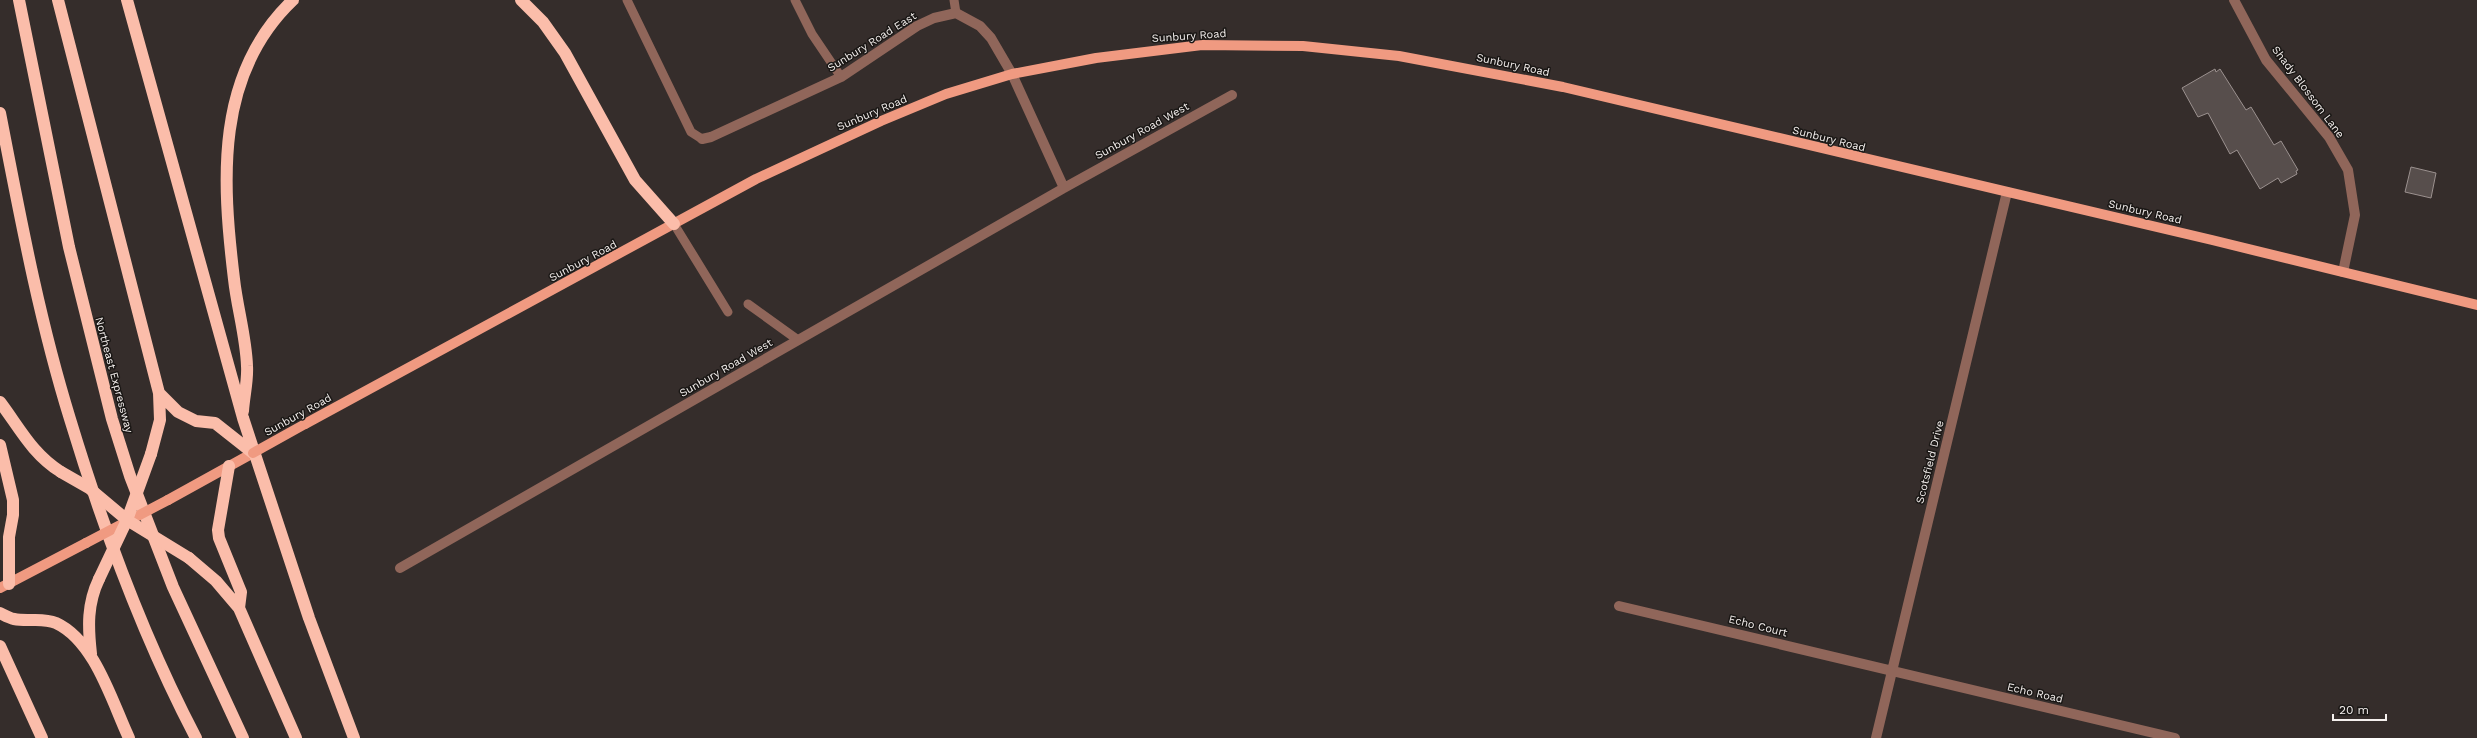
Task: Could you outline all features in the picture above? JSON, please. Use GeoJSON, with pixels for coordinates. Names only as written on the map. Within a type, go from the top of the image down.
{"type":"FeatureCollection","features":[{"type":"Feature","properties":{"kind":"highway","name":"Northeast Expressway"},"geometry":{"type":"LineString","coordinates":[[19,0],[68,247],[112,419],[130,476],[170,580],[243,738]]}},
{"type":"Feature","properties":{"kind":"highway"},"geometry":{"type":"LineString","coordinates":[[58,0],[159,393],[160,420],[152,454],[127,520],[90,601],[88,616],[91,655]]}},
{"type":"Feature","properties":{"kind":"highway"},"geometry":{"type":"LineString","coordinates":[[127,0],[243,418],[309,618],[354,738]]}},
{"type":"Feature","properties":{"kind":"highway"},"geometry":{"type":"LineString","coordinates":[[243,418],[247,366],[234,278],[229,221],[227,182],[229,126],[237,88],[251,53],[270,24],[292,0]]}},
{"type":"Feature","properties":{"kind":"highway"},"geometry":{"type":"LineString","coordinates":[[520,0],[543,22],[554,37],[635,180],[674,224]]}},
{"type":"Feature","properties":{"kind":"highway"},"geometry":{"type":"LineString","coordinates":[[0,114],[37,292],[69,418],[129,590],[196,738]]}},
{"type":"Feature","properties":{"kind":"highway"},"geometry":{"type":"LineString","coordinates":[[159,393],[170,406],[186,417],[215,423],[253,453]]}},
{"type":"Feature","properties":{"kind":"highway"},"geometry":{"type":"LineString","coordinates":[[0,402],[31,446],[61,472],[89,488],[127,520],[189,558],[216,581],[239,608],[296,738]]}},
{"type":"Feature","properties":{"kind":"highway"},"geometry":{"type":"LineString","coordinates":[[0,445],[13,500],[13,515],[9,537],[4,586]]}},
{"type":"Feature","properties":{"kind":"highway"},"geometry":{"type":"LineString","coordinates":[[229,466],[218,530],[219,538],[242,592],[239,608]]}},
{"type":"Feature","properties":{"kind":"highway"},"geometry":{"type":"LineString","coordinates":[[0,613],[13,619],[40,619],[57,623],[81,640],[91,655],[129,738]]}},
{"type":"Feature","properties":{"kind":"highway"},"geometry":{"type":"LineString","coordinates":[[0,646],[42,738]]}},
{"type":"Feature","properties":{"kind":"main road","name":"Sunbury Road"},"geometry":{"type":"LineString","coordinates":[[4,586],[127,520],[168,500],[756,179],[847,136],[946,94],[1012,74],[1096,58],[1202,45],[1303,46],[1400,56],[1563,87],[2343,272],[2477,306]]}},
{"type":"Feature","properties":{"kind":"street","name":"Shady Blossom Lane"},"geometry":{"type":"LineString","coordinates":[[2234,0],[2266,60],[2329,137],[2348,170],[2356,215],[2343,272]]}},
{"type":"Feature","properties":{"kind":"street","name":"Sunbury Road East"},"geometry":{"type":"LineString","coordinates":[[702,139],[711,137],[841,77],[917,26],[934,18],[956,13]]}},
{"type":"Feature","properties":{"kind":"street"},"geometry":{"type":"LineString","coordinates":[[956,13],[969,18],[988,32],[1012,74],[1064,188]]}},
{"type":"Feature","properties":{"kind":"street","name":"Sunbury Road West"},"geometry":{"type":"LineString","coordinates":[[400,568],[1064,188],[1232,95]]}},
{"type":"Feature","properties":{"kind":"street","name":"Scotsfield Drive"},"geometry":{"type":"LineString","coordinates":[[1876,738],[1891,670],[2007,192]]}},
{"type":"Feature","properties":{"kind":"street","name":"Echo Court"},"geometry":{"type":"LineString","coordinates":[[1619,606],[1891,670]]}},
{"type":"Feature","properties":{"kind":"street","name":"Echo Road"},"geometry":{"type":"LineString","coordinates":[[1891,670],[2175,738]]}},
{"type":"Feature","properties":{"kind":"lane"},"geometry":{"type":"LineString","coordinates":[[627,0],[691,132],[702,139]]}},
{"type":"Feature","properties":{"kind":"lane"},"geometry":{"type":"LineString","coordinates":[[795,0],[812,34],[841,77]]}},
{"type":"Feature","properties":{"kind":"lane"},"geometry":{"type":"LineString","coordinates":[[954,0],[956,13]]}},
{"type":"Feature","properties":{"kind":"lane"},"geometry":{"type":"LineString","coordinates":[[674,224],[728,312]]}},
{"type":"Feature","properties":{"kind":"lane"},"geometry":{"type":"LineString","coordinates":[[748,304],[798,340]]}},
{"type":"Feature","properties":{"kind":"building"},"geometry":{"type":"Polygon","coordinates":[[[2215,69],[2216,72],[2220,69],[2246,110],[2251,107],[2274,145],[2281,141],[2298,170],[2296,171],[2297,174],[2281,183],[2278,178],[2260,189],[2237,150],[2230,154],[2208,113],[2198,117],[2182,88],[2215,69]]]}},
{"type":"Feature","properties":{"kind":"building"},"geometry":{"type":"Polygon","coordinates":[[[2411,167],[2436,173],[2431,198],[2405,192],[2411,167]]]}}]}
